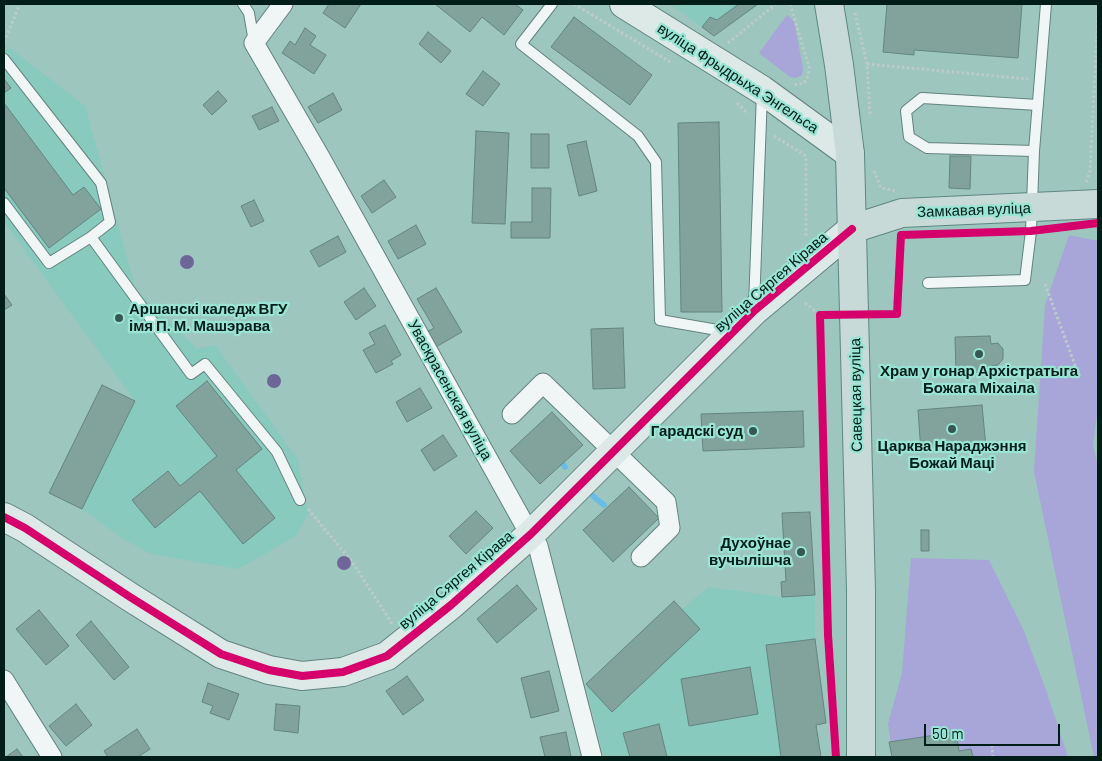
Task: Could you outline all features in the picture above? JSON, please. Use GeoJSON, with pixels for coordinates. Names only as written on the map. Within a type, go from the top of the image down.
{"type":"FeatureCollection","features":[{"type":"Feature","properties":{"kind":"main road","name":"Савецкая вуліца"},"geometry":{"type":"LineString","coordinates":[[829,4],[839,64],[850,154],[861,592],[861,757]]}},
{"type":"Feature","properties":{"kind":"main road","name":"Замкавая вуліца"},"geometry":{"type":"LineString","coordinates":[[852,229],[902,213],[1032,208],[1089,198]]}},
{"type":"Feature","properties":{"kind":"street"},"geometry":{"type":"LineString","coordinates":[[254,43],[283,4]]}},
{"type":"Feature","properties":{"kind":"street","name":"вуліца Фрыдрыха Энгельса"},"geometry":{"type":"LineString","coordinates":[[624,4],[762,90],[850,154]]}},
{"type":"Feature","properties":{"kind":"street","name":"Уваскрасенская вуліца"},"geometry":{"type":"LineString","coordinates":[[254,43],[538,546],[592,757]]}},
{"type":"Feature","properties":{"kind":"street","name":"вуліца Сяргея Кірава"},"geometry":{"type":"LineString","coordinates":[[4,517],[25,528],[130,598],[221,654],[268,670],[302,676],[343,672],[387,656],[451,605],[581,485],[612,451],[754,312],[852,229]]}},
{"type":"Feature","properties":{"kind":"street"},"geometry":{"type":"LineString","coordinates":[[512,414],[543,383],[666,502],[670,528],[641,557]]}},
{"type":"Feature","properties":{"kind":"street"},"geometry":{"type":"LineString","coordinates":[[4,680],[52,757]]}},
{"type":"Feature","properties":{"kind":"lane"},"geometry":{"type":"LineString","coordinates":[[243,4],[249,13],[254,43]]}},
{"type":"Feature","properties":{"kind":"lane"},"geometry":{"type":"LineString","coordinates":[[552,4],[521,44],[638,136],[656,162],[660,320],[733,332]]}},
{"type":"Feature","properties":{"kind":"lane"},"geometry":{"type":"LineString","coordinates":[[928,283],[1024,280],[1031,231],[1034,151],[1033,105],[1046,4]]}},
{"type":"Feature","properties":{"kind":"lane"},"geometry":{"type":"LineString","coordinates":[[4,59],[101,183],[110,222],[49,263],[4,203]]}},
{"type":"Feature","properties":{"kind":"lane"},"geometry":{"type":"LineString","coordinates":[[754,312],[762,90]]}},
{"type":"Feature","properties":{"kind":"lane"},"geometry":{"type":"LineString","coordinates":[[1033,105],[922,98],[906,110],[909,137],[927,148],[1034,151]]}},
{"type":"Feature","properties":{"kind":"lane"},"geometry":{"type":"LineString","coordinates":[[91,236],[191,374],[205,364],[277,452],[300,500]]}},
{"type":"Feature","properties":{"kind":"path"},"geometry":{"type":"LineString","coordinates":[[4,42],[20,4]]}},
{"type":"Feature","properties":{"kind":"path"},"geometry":{"type":"LineString","coordinates":[[574,4],[676,65]]}},
{"type":"Feature","properties":{"kind":"path"},"geometry":{"type":"LineString","coordinates":[[720,49],[776,4]]}},
{"type":"Feature","properties":{"kind":"path"},"geometry":{"type":"LineString","coordinates":[[790,4],[809,67]]}},
{"type":"Feature","properties":{"kind":"path"},"geometry":{"type":"LineString","coordinates":[[853,4],[867,64],[870,121]]}},
{"type":"Feature","properties":{"kind":"path"},"geometry":{"type":"LineString","coordinates":[[1089,198],[1098,14]]}},
{"type":"Feature","properties":{"kind":"path"},"geometry":{"type":"LineString","coordinates":[[867,64],[1028,79],[1033,105]]}},
{"type":"Feature","properties":{"kind":"path"},"geometry":{"type":"LineString","coordinates":[[735,101],[760,126],[806,156],[806,246]]}},
{"type":"Feature","properties":{"kind":"path"},"geometry":{"type":"LineString","coordinates":[[873,168],[881,188],[903,192]]}},
{"type":"Feature","properties":{"kind":"path"},"geometry":{"type":"LineString","coordinates":[[1045,284],[1079,376]]}},
{"type":"Feature","properties":{"kind":"path"},"geometry":{"type":"LineString","coordinates":[[805,303],[820,314]]}},
{"type":"Feature","properties":{"kind":"path"},"geometry":{"type":"LineString","coordinates":[[300,500],[353,563],[396,630]]}},
{"type":"Feature","properties":{"kind":"path"},"geometry":{"type":"LineString","coordinates":[[992,745],[993,757]]}},
{"type":"Feature","properties":{"kind":"shaded area"},"geometry":{"type":"Polygon","coordinates":[[[670,4],[760,4],[714,36],[670,4]]]}},
{"type":"Feature","properties":{"kind":"shaded area"},"geometry":{"type":"Polygon","coordinates":[[[787,15],[794,21],[803,68],[802,75],[796,78],[790,77],[759,53],[787,15]]]}},
{"type":"Feature","properties":{"kind":"shaded area","name":"Аршанскі каледж ВГУ імя П. М. Машэрава"},"geometry":{"type":"Polygon","coordinates":[[[10,48],[85,106],[136,290],[197,349],[215,345],[297,458],[308,514],[296,536],[237,569],[151,554],[123,539],[82,509],[135,401],[4,222],[4,51],[10,48]]]}},
{"type":"Feature","properties":{"kind":"shaded area"},"geometry":{"type":"Polygon","coordinates":[[[1069,235],[1098,241],[1098,407],[1093,445],[1098,467],[1098,757],[1094,757],[1034,472],[1045,305],[1069,235]]]}},
{"type":"Feature","properties":{"kind":"shaded area"},"geometry":{"type":"Polygon","coordinates":[[[911,558],[989,560],[1024,631],[1068,757],[893,757],[888,724],[902,673],[911,558]]]}},
{"type":"Feature","properties":{"kind":"shaded area"},"geometry":{"type":"Polygon","coordinates":[[[709,587],[782,597],[815,595],[815,639],[826,723],[816,725],[821,757],[604,757],[586,684],[674,601],[682,609],[709,587]]]}},
{"type":"Feature","properties":{"kind":"building"},"geometry":{"type":"Polygon","coordinates":[[[329,4],[361,4],[345,28],[323,13],[329,4]]]}},
{"type":"Feature","properties":{"kind":"building"},"geometry":{"type":"Polygon","coordinates":[[[435,4],[515,4],[523,10],[504,35],[482,17],[470,32],[435,4]]]}},
{"type":"Feature","properties":{"kind":"building"},"geometry":{"type":"Polygon","coordinates":[[[739,4],[758,4],[714,36],[702,27],[710,17],[717,20],[739,4]]]}},
{"type":"Feature","properties":{"kind":"building"},"geometry":{"type":"Polygon","coordinates":[[[887,4],[1022,4],[1018,58],[914,50],[914,55],[883,52],[887,4]]]}},
{"type":"Feature","properties":{"kind":"building"},"geometry":{"type":"Polygon","coordinates":[[[574,17],[652,75],[630,105],[551,47],[574,17]]]}},
{"type":"Feature","properties":{"kind":"building"},"geometry":{"type":"Polygon","coordinates":[[[305,28],[316,36],[310,45],[326,55],[314,74],[282,53],[290,41],[295,45],[305,28]]]}},
{"type":"Feature","properties":{"kind":"building"},"geometry":{"type":"Polygon","coordinates":[[[428,32],[451,51],[441,63],[419,44],[428,32]]]}},
{"type":"Feature","properties":{"kind":"building"},"geometry":{"type":"Polygon","coordinates":[[[483,71],[500,84],[483,106],[466,94],[483,71]]]}},
{"type":"Feature","properties":{"kind":"building"},"geometry":{"type":"Polygon","coordinates":[[[4,79],[11,88],[4,93],[4,79]]]}},
{"type":"Feature","properties":{"kind":"building"},"geometry":{"type":"Polygon","coordinates":[[[218,91],[227,101],[212,115],[203,105],[218,91]]]}},
{"type":"Feature","properties":{"kind":"building"},"geometry":{"type":"Polygon","coordinates":[[[333,93],[342,110],[318,123],[308,107],[333,93]]]}},
{"type":"Feature","properties":{"kind":"building"},"geometry":{"type":"Polygon","coordinates":[[[4,103],[73,195],[84,187],[101,209],[49,248],[4,188],[4,103]]]}},
{"type":"Feature","properties":{"kind":"building"},"geometry":{"type":"Polygon","coordinates":[[[272,107],[279,121],[259,130],[252,116],[272,107]]]}},
{"type":"Feature","properties":{"kind":"building"},"geometry":{"type":"Polygon","coordinates":[[[719,122],[722,312],[681,312],[678,123],[719,122]]]}},
{"type":"Feature","properties":{"kind":"building"},"geometry":{"type":"Polygon","coordinates":[[[476,131],[509,133],[505,224],[472,223],[476,131]]]}},
{"type":"Feature","properties":{"kind":"building"},"geometry":{"type":"Polygon","coordinates":[[[531,134],[549,134],[549,168],[531,168],[531,134]]]}},
{"type":"Feature","properties":{"kind":"building"},"geometry":{"type":"Polygon","coordinates":[[[586,141],[597,191],[579,196],[567,145],[586,141]]]}},
{"type":"Feature","properties":{"kind":"building"},"geometry":{"type":"Polygon","coordinates":[[[950,156],[971,156],[970,189],[949,188],[950,156]]]}},
{"type":"Feature","properties":{"kind":"building"},"geometry":{"type":"Polygon","coordinates":[[[384,180],[396,197],[372,213],[361,196],[384,180]]]}},
{"type":"Feature","properties":{"kind":"building"},"geometry":{"type":"Polygon","coordinates":[[[532,188],[551,188],[550,238],[511,238],[511,222],[532,222],[532,188]]]}},
{"type":"Feature","properties":{"kind":"building"},"geometry":{"type":"Polygon","coordinates":[[[254,200],[264,221],[251,227],[241,206],[254,200]]]}},
{"type":"Feature","properties":{"kind":"building"},"geometry":{"type":"Polygon","coordinates":[[[416,225],[426,244],[398,259],[388,241],[416,225]]]}},
{"type":"Feature","properties":{"kind":"building"},"geometry":{"type":"Polygon","coordinates":[[[338,236],[346,252],[319,267],[310,251],[338,236]]]}},
{"type":"Feature","properties":{"kind":"building"},"geometry":{"type":"Polygon","coordinates":[[[364,288],[376,306],[356,320],[344,302],[364,288]]]}},
{"type":"Feature","properties":{"kind":"building"},"geometry":{"type":"Polygon","coordinates":[[[436,288],[462,332],[434,348],[425,333],[434,328],[417,299],[436,288]]]}},
{"type":"Feature","properties":{"kind":"building"},"geometry":{"type":"Polygon","coordinates":[[[4,294],[12,305],[4,310],[4,294]]]}},
{"type":"Feature","properties":{"kind":"building"},"geometry":{"type":"Polygon","coordinates":[[[385,325],[401,355],[391,361],[393,364],[376,373],[363,350],[375,344],[369,333],[385,325]]]}},
{"type":"Feature","properties":{"kind":"building"},"geometry":{"type":"Polygon","coordinates":[[[623,328],[625,388],[593,389],[591,329],[623,328]]]}},
{"type":"Feature","properties":{"kind":"building","name":"Храм у гонар Архістратыга Божага Міхаіла"},"geometry":{"type":"Polygon","coordinates":[[[990,336],[991,344],[998,343],[1003,349],[1003,359],[998,365],[990,366],[990,372],[956,373],[955,337],[990,336]]]}},
{"type":"Feature","properties":{"kind":"building"},"geometry":{"type":"Polygon","coordinates":[[[207,381],[262,449],[236,470],[275,518],[243,544],[200,491],[155,528],[132,500],[168,471],[180,486],[217,456],[176,406],[207,381]]]}},
{"type":"Feature","properties":{"kind":"building"},"geometry":{"type":"Polygon","coordinates":[[[102,385],[135,401],[82,509],[49,493],[102,385]]]}},
{"type":"Feature","properties":{"kind":"building"},"geometry":{"type":"Polygon","coordinates":[[[420,388],[432,408],[407,422],[396,402],[420,388]]]}},
{"type":"Feature","properties":{"kind":"building","name":"Царква Нараджэння Божай Маці"},"geometry":{"type":"Polygon","coordinates":[[[982,405],[986,447],[921,452],[918,410],[982,405]]]}},
{"type":"Feature","properties":{"kind":"building","name":"Гарадскі суд"},"geometry":{"type":"Polygon","coordinates":[[[803,411],[804,447],[703,451],[701,414],[803,411]]]}},
{"type":"Feature","properties":{"kind":"building"},"geometry":{"type":"Polygon","coordinates":[[[552,412],[583,445],[540,484],[510,451],[552,412]]]}},
{"type":"Feature","properties":{"kind":"building"},"geometry":{"type":"Polygon","coordinates":[[[443,435],[457,456],[434,471],[421,450],[443,435]]]}},
{"type":"Feature","properties":{"kind":"building"},"geometry":{"type":"Polygon","coordinates":[[[629,487],[659,518],[613,562],[583,530],[629,487]]]}},
{"type":"Feature","properties":{"kind":"building"},"geometry":{"type":"Polygon","coordinates":[[[476,511],[493,528],[466,554],[449,536],[476,511]]]}},
{"type":"Feature","properties":{"kind":"building"},"geometry":{"type":"Polygon","coordinates":[[[810,512],[815,595],[782,597],[781,582],[786,581],[782,513],[810,512]]]}},
{"type":"Feature","properties":{"kind":"building"},"geometry":{"type":"Polygon","coordinates":[[[921,530],[929,530],[929,551],[921,551],[921,530]]]}},
{"type":"Feature","properties":{"kind":"building"},"geometry":{"type":"Polygon","coordinates":[[[517,585],[537,609],[497,643],[477,619],[517,585]]]}},
{"type":"Feature","properties":{"kind":"building"},"geometry":{"type":"Polygon","coordinates":[[[674,601],[700,629],[612,712],[586,684],[674,601]]]}},
{"type":"Feature","properties":{"kind":"building"},"geometry":{"type":"Polygon","coordinates":[[[39,610],[69,646],[46,665],[16,629],[39,610]]]}},
{"type":"Feature","properties":{"kind":"building"},"geometry":{"type":"Polygon","coordinates":[[[91,621],[129,667],[114,680],[76,635],[91,621]]]}},
{"type":"Feature","properties":{"kind":"building"},"geometry":{"type":"Polygon","coordinates":[[[815,639],[826,723],[816,725],[821,757],[781,757],[766,645],[815,639]]]}},
{"type":"Feature","properties":{"kind":"building"},"geometry":{"type":"Polygon","coordinates":[[[750,667],[758,714],[689,726],[681,679],[750,667]]]}},
{"type":"Feature","properties":{"kind":"building"},"geometry":{"type":"Polygon","coordinates":[[[549,671],[559,711],[531,718],[521,678],[549,671]]]}},
{"type":"Feature","properties":{"kind":"building"},"geometry":{"type":"Polygon","coordinates":[[[407,676],[424,700],[403,715],[386,691],[407,676]]]}},
{"type":"Feature","properties":{"kind":"building"},"geometry":{"type":"Polygon","coordinates":[[[208,683],[239,694],[229,720],[210,713],[213,706],[202,702],[208,683]]]}},
{"type":"Feature","properties":{"kind":"building"},"geometry":{"type":"Polygon","coordinates":[[[76,704],[92,725],[66,746],[49,726],[76,704]]]}},
{"type":"Feature","properties":{"kind":"building"},"geometry":{"type":"Polygon","coordinates":[[[276,704],[300,706],[298,733],[274,730],[276,704]]]}},
{"type":"Feature","properties":{"kind":"building"},"geometry":{"type":"Polygon","coordinates":[[[659,724],[667,757],[630,757],[623,733],[659,724]]]}},
{"type":"Feature","properties":{"kind":"building"},"geometry":{"type":"Polygon","coordinates":[[[137,729],[150,749],[138,757],[108,757],[104,751],[137,729]]]}},
{"type":"Feature","properties":{"kind":"building"},"geometry":{"type":"Polygon","coordinates":[[[566,732],[571,757],[545,757],[540,737],[566,732]]]}},
{"type":"Feature","properties":{"kind":"building"},"geometry":{"type":"Polygon","coordinates":[[[956,732],[959,751],[971,749],[973,757],[892,757],[889,742],[956,732]]]}},
{"type":"Feature","properties":{"kind":"building"},"geometry":{"type":"Polygon","coordinates":[[[17,749],[23,757],[6,757],[17,749]]]}},
{"type":"Feature","properties":{"kind":"waterway"},"geometry":{"type":"LineString","coordinates":[[593,496],[604,505]]}},
{"type":"Feature","properties":{"kind":"cycle path"},"geometry":{"type":"LineString","coordinates":[[836,757],[828,635],[820,315],[897,314],[901,235],[1031,231],[1098,223]]}},
{"type":"Feature","properties":{"kind":"cycle path"},"geometry":{"type":"LineString","coordinates":[[4,517],[25,528],[221,654],[269,670],[302,676],[343,672],[387,656],[451,605],[531,534],[754,311],[852,229]]}},
{"type":"Feature","properties":{"kind":"place","name":"Аршанскі каледж ВГУ імя П. М. Машэрава"},"geometry":{"type":"Point","coordinates":[119,318]}},
{"type":"Feature","properties":{"kind":"place","name":"Храм у гонар Архістратыга Божага Міхаіла"},"geometry":{"type":"Point","coordinates":[979,354]}},
{"type":"Feature","properties":{"kind":"place","name":"Царква Нараджэння Божай Маці"},"geometry":{"type":"Point","coordinates":[952,429]}},
{"type":"Feature","properties":{"kind":"place","name":"Гарадскі суд"},"geometry":{"type":"Point","coordinates":[753,431]}},
{"type":"Feature","properties":{"kind":"place","name":"Духоўнае вучылішча"},"geometry":{"type":"Point","coordinates":[801,552]}}]}
